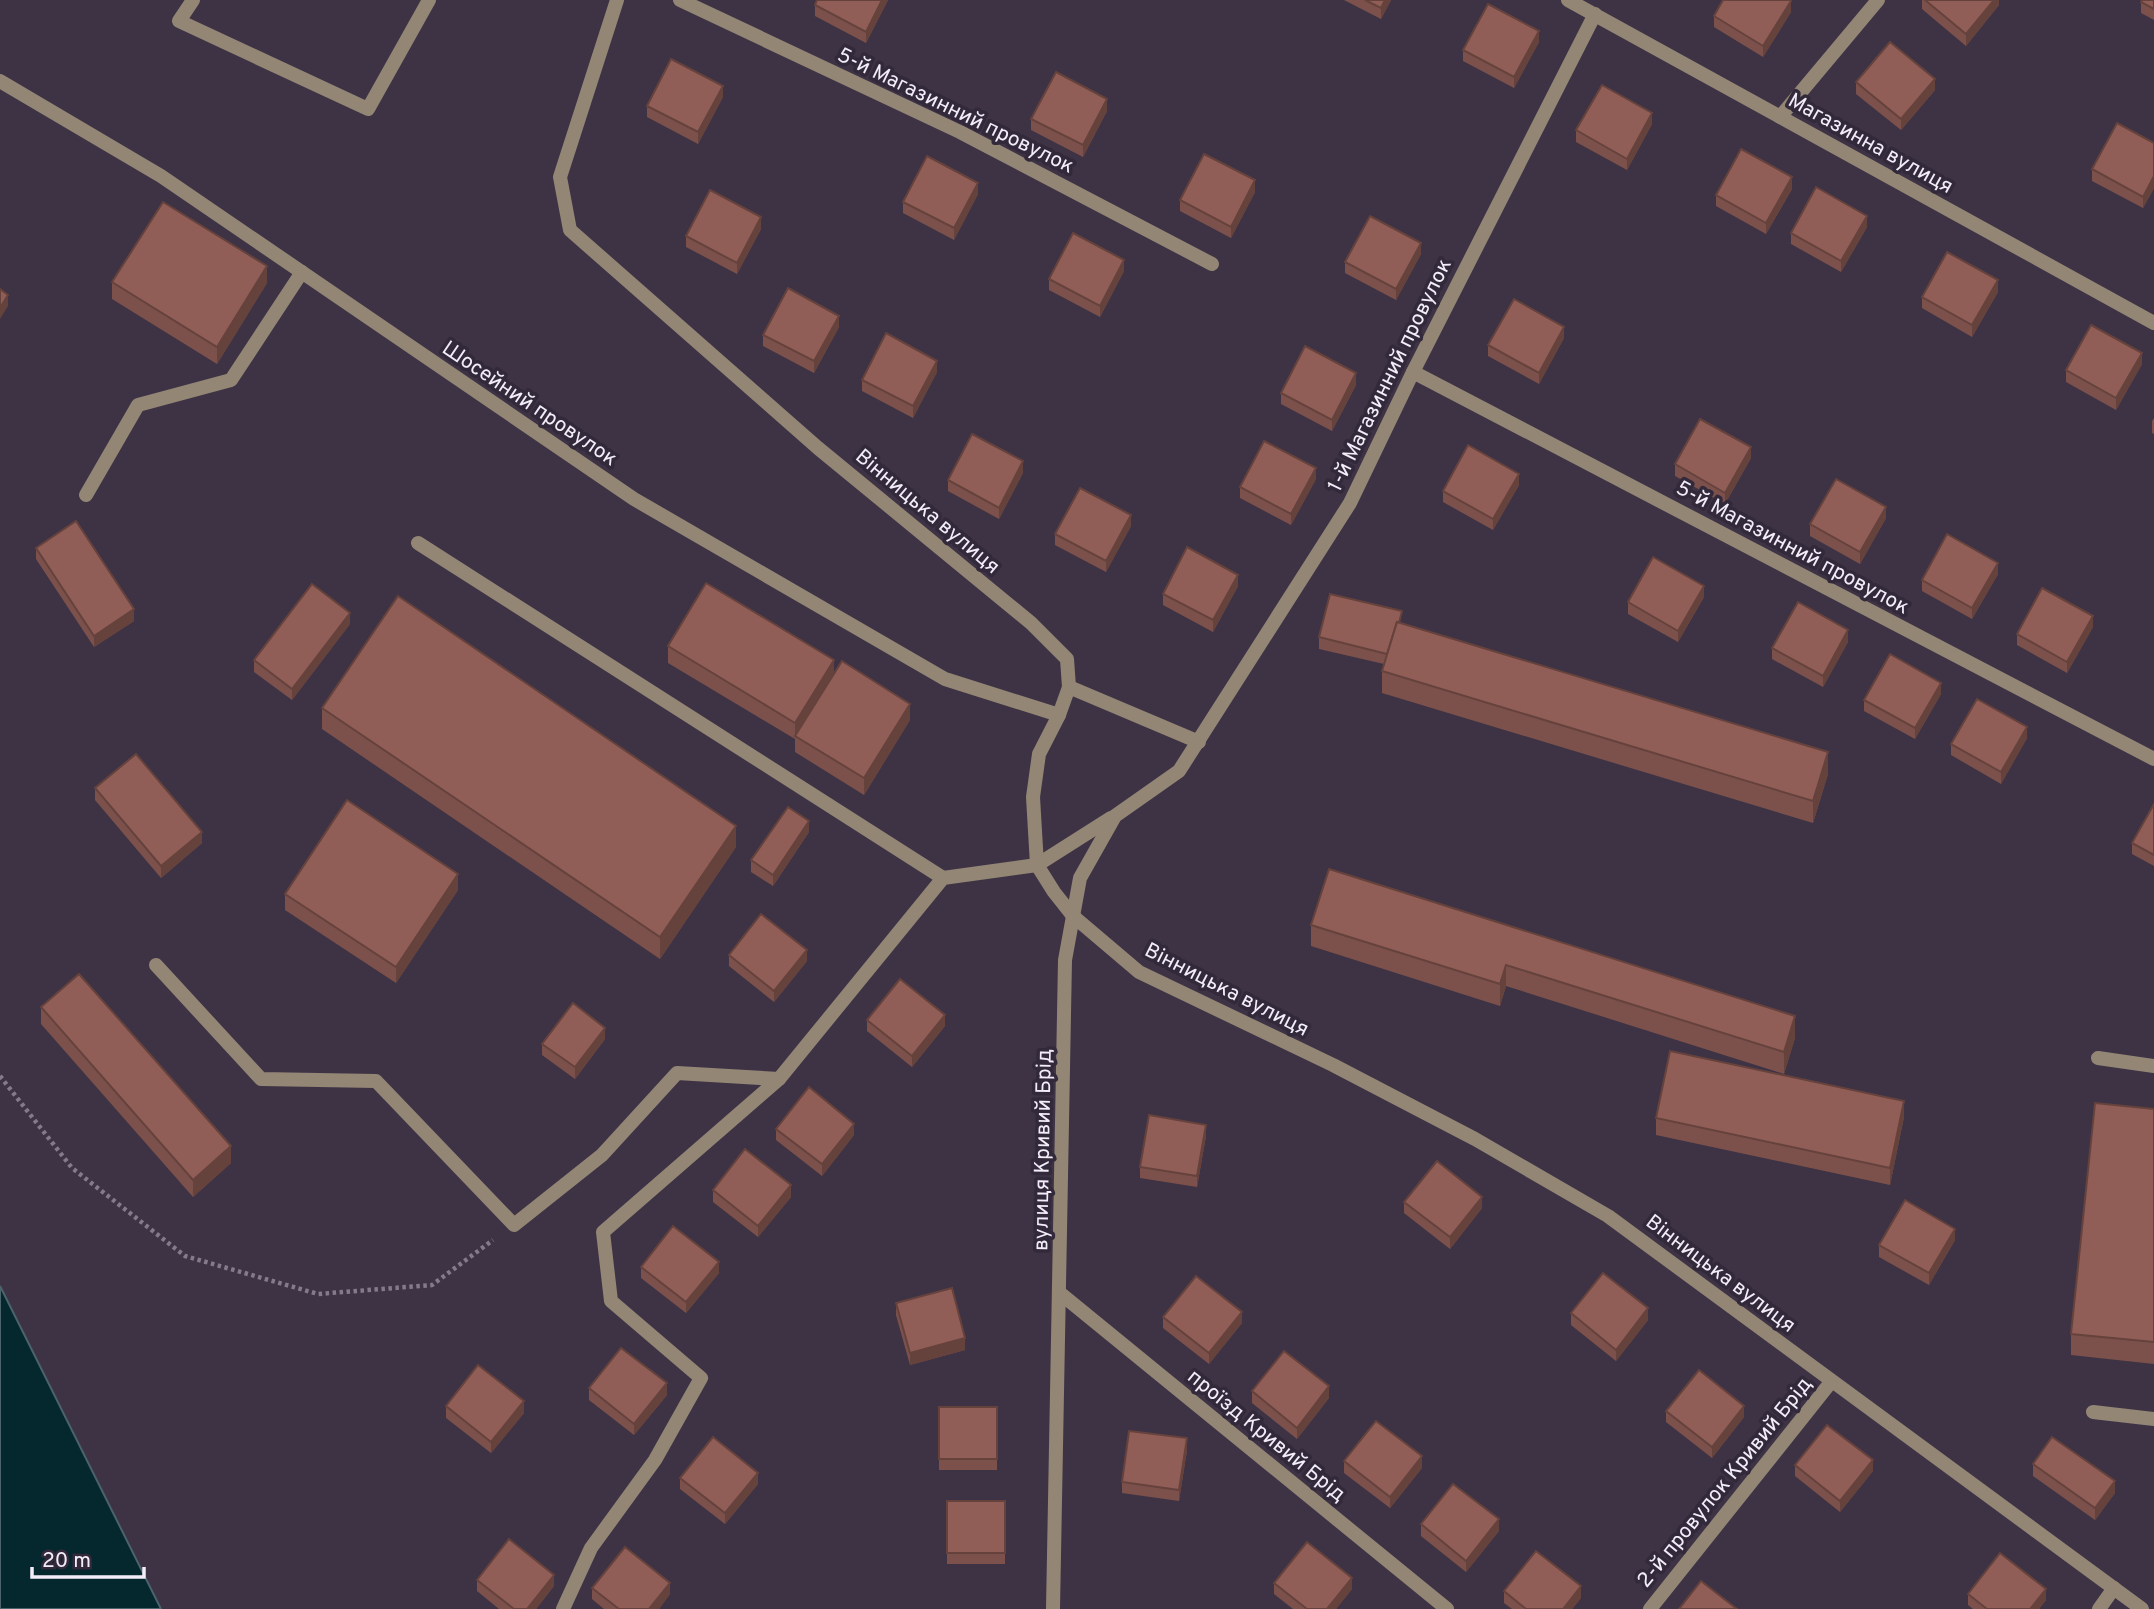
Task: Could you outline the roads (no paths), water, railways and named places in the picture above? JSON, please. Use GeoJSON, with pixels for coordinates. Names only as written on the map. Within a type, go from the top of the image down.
{"type":"FeatureCollection","features":[{"type":"Feature","properties":{"kind":"street"},"geometry":{"type":"LineString","coordinates":[[193,0],[179,21],[368,109],[429,0]]}},
{"type":"Feature","properties":{"kind":"street","name":"Вінницька вулиця"},"geometry":{"type":"LineString","coordinates":[[617,0],[560,177],[570,230],[818,448],[1031,623],[1067,659],[1069,687],[1059,715],[1039,754],[1033,797],[1037,865],[1073,916],[1139,972],[1333,1065],[1475,1139],[1608,1216],[2143,1609]]}},
{"type":"Feature","properties":{"kind":"street","name":"5-й Магазинний провулок"},"geometry":{"type":"LineString","coordinates":[[680,0],[960,132],[1212,264]]}},
{"type":"Feature","properties":{"kind":"street","name":"Магазинна вулиця"},"geometry":{"type":"LineString","coordinates":[[1568,0],[2154,323]]}},
{"type":"Feature","properties":{"kind":"street"},"geometry":{"type":"LineString","coordinates":[[1780,117],[1878,0]]}},
{"type":"Feature","properties":{"kind":"street","name":"1-й Магазинний провулок"},"geometry":{"type":"LineString","coordinates":[[1199,742],[1350,503],[1413,372],[1595,15]]}},
{"type":"Feature","properties":{"kind":"street","name":"Шосейний провулок"},"geometry":{"type":"LineString","coordinates":[[0,81],[161,176],[634,499],[945,679],[1059,715]]}},
{"type":"Feature","properties":{"kind":"street"},"geometry":{"type":"LineString","coordinates":[[86,495],[138,405],[231,380],[302,272]]}},
{"type":"Feature","properties":{"kind":"street","name":"5-й Магазинний провулок"},"geometry":{"type":"LineString","coordinates":[[1413,372],[2154,759]]}},
{"type":"Feature","properties":{"kind":"street"},"geometry":{"type":"LineString","coordinates":[[418,543],[943,878],[1037,865],[1115,816]]}},
{"type":"Feature","properties":{"kind":"street"},"geometry":{"type":"LineString","coordinates":[[1069,687],[1199,742]]}},
{"type":"Feature","properties":{"kind":"street","name":"вулиця Кривий Брід"},"geometry":{"type":"LineString","coordinates":[[1053,1609],[1065,960],[1080,878],[1115,816],[1179,771],[1199,742]]}},
{"type":"Feature","properties":{"kind":"street"},"geometry":{"type":"LineString","coordinates":[[563,1609],[591,1548],[654,1460],[701,1378],[611,1301],[603,1232],[779,1079],[943,878]]}},
{"type":"Feature","properties":{"kind":"street"},"geometry":{"type":"LineString","coordinates":[[156,965],[261,1079],[376,1081],[514,1225],[602,1155],[677,1073],[779,1079]]}},
{"type":"Feature","properties":{"kind":"street"},"geometry":{"type":"LineString","coordinates":[[2098,1058],[2154,1066]]}},
{"type":"Feature","properties":{"kind":"street","name":"проїзд Кривий Брід"},"geometry":{"type":"LineString","coordinates":[[1060,1294],[1447,1609]]}},
{"type":"Feature","properties":{"kind":"street","name":"2-й провулок Кривий Брід"},"geometry":{"type":"LineString","coordinates":[[1650,1609],[1831,1382]]}},
{"type":"Feature","properties":{"kind":"street"},"geometry":{"type":"LineString","coordinates":[[2093,1412],[2154,1419]]}},
{"type":"Feature","properties":{"kind":"street"},"geometry":{"type":"LineString","coordinates":[[2099,1609],[2114,1588]]}}]}
